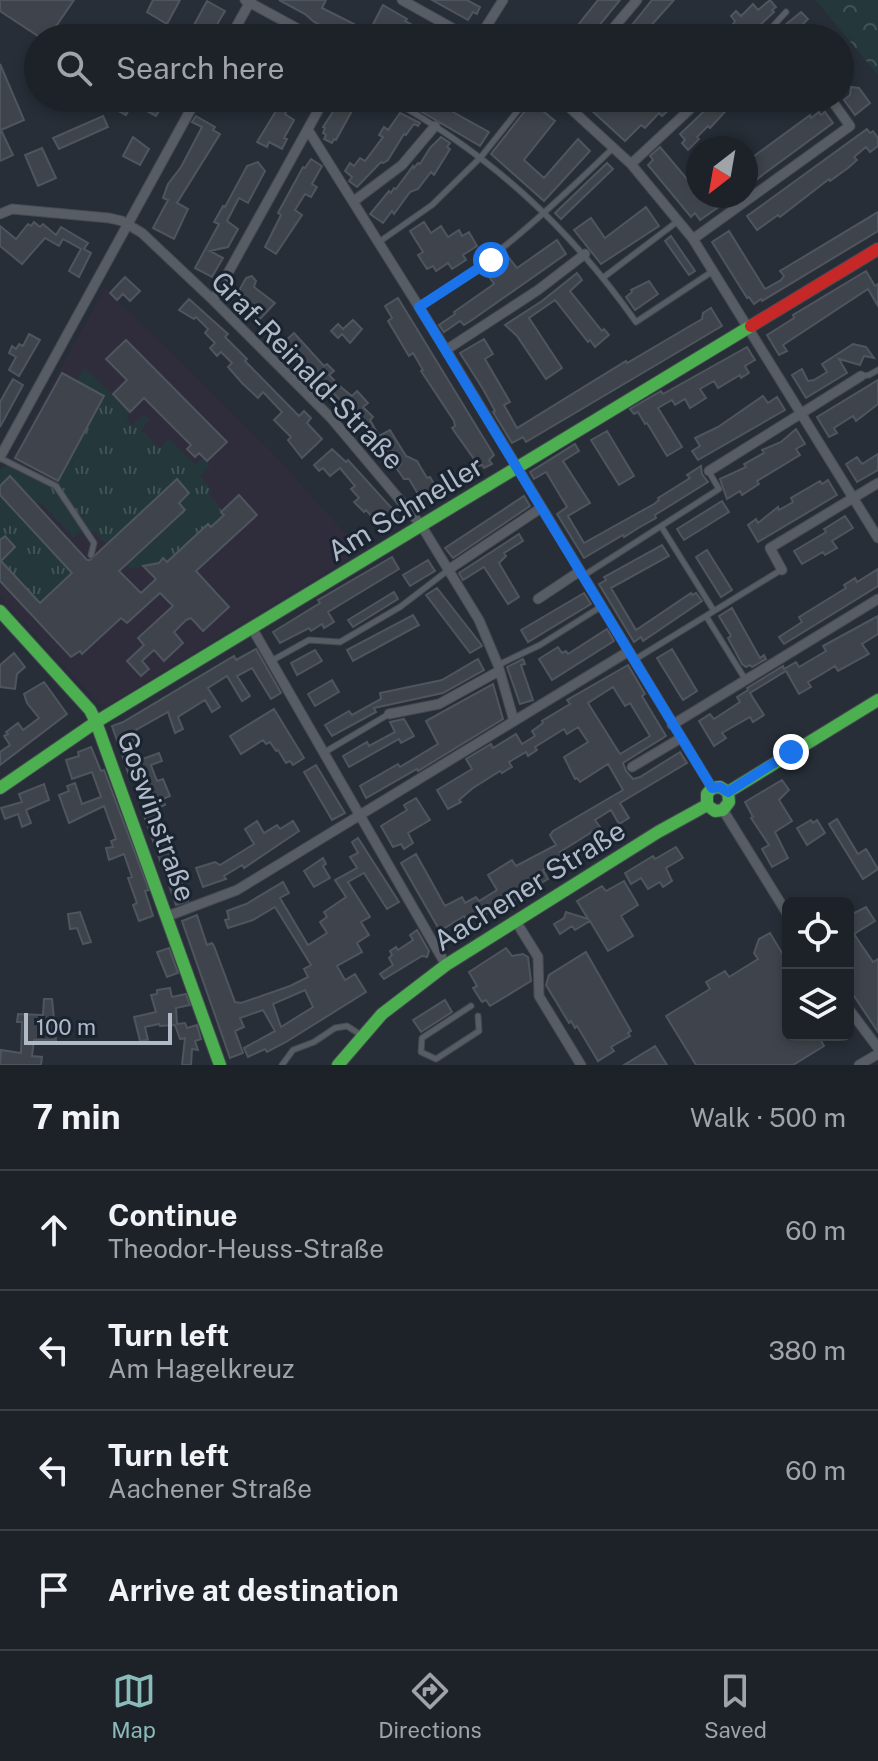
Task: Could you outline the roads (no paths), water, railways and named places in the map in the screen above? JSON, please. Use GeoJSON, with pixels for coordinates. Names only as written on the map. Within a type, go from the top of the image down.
{"type":"FeatureCollection","features":[{"type":"Feature","properties":{"kind":"main road","name":"Am Schneller"},"geometry":{"type":"LineString","coordinates":[[0,788],[96,722],[878,250]]}},
{"type":"Feature","properties":{"kind":"main road","name":"Goswinstraße"},"geometry":{"type":"LineString","coordinates":[[0,611],[90,710],[96,722],[220,1065]]}},
{"type":"Feature","properties":{"kind":"main road"},"geometry":{"type":"LineString","coordinates":[[728,792],[878,700]]}},
{"type":"Feature","properties":{"kind":"main road"},"geometry":{"type":"LineString","coordinates":[[720,787],[728,792],[729,802],[723,810],[715,811],[707,805],[707,794],[712,788],[720,787]]}},
{"type":"Feature","properties":{"kind":"main road","name":"Aachener Straße"},"geometry":{"type":"LineString","coordinates":[[338,1065],[382,1014],[446,965],[707,805]]}},
{"type":"Feature","properties":{"kind":"street"},"geometry":{"type":"LineString","coordinates":[[402,0],[438,24]]}},
{"type":"Feature","properties":{"kind":"street"},"geometry":{"type":"LineString","coordinates":[[488,24],[503,0]]}},
{"type":"Feature","properties":{"kind":"street"},"geometry":{"type":"LineString","coordinates":[[617,24],[637,0]]}},
{"type":"Feature","properties":{"kind":"street"},"geometry":{"type":"LineString","coordinates":[[237,24],[249,1],[290,24]]}},
{"type":"Feature","properties":{"kind":"street"},"geometry":{"type":"LineString","coordinates":[[0,458],[189,112]]}},
{"type":"Feature","properties":{"kind":"street"},"geometry":{"type":"LineString","coordinates":[[213,300],[318,112]]}},
{"type":"Feature","properties":{"kind":"street"},"geometry":{"type":"LineString","coordinates":[[575,112],[631,164],[693,239],[878,538]]}},
{"type":"Feature","properties":{"kind":"street"},"geometry":{"type":"LineString","coordinates":[[631,164],[687,112]]}},
{"type":"Feature","properties":{"kind":"street"},"geometry":{"type":"LineString","coordinates":[[693,239],[850,126],[840,112]]}},
{"type":"Feature","properties":{"kind":"street"},"geometry":{"type":"LineString","coordinates":[[354,201],[402,165],[435,126]]}},
{"type":"Feature","properties":{"kind":"street"},"geometry":{"type":"LineString","coordinates":[[308,130],[446,350],[712,788]]}},
{"type":"Feature","properties":{"kind":"street","name":"Graf-Reinald-Straße"},"geometry":{"type":"LineString","coordinates":[[0,214],[12,209],[69,213],[109,218],[127,224],[142,233],[213,300],[331,418],[421,525],[479,620],[499,668],[514,721]]}},
{"type":"Feature","properties":{"kind":"street"},"geometry":{"type":"LineString","coordinates":[[446,350],[538,290],[585,254]]}},
{"type":"Feature","properties":{"kind":"street"},"geometry":{"type":"LineString","coordinates":[[709,471],[861,376]]}},
{"type":"Feature","properties":{"kind":"street"},"geometry":{"type":"LineString","coordinates":[[782,570],[770,548],[878,483]]}},
{"type":"Feature","properties":{"kind":"street"},"geometry":{"type":"LineString","coordinates":[[448,570],[541,508]]}},
{"type":"Feature","properties":{"kind":"street"},"geometry":{"type":"LineString","coordinates":[[538,599],[582,574]]}},
{"type":"Feature","properties":{"kind":"street"},"geometry":{"type":"LineString","coordinates":[[672,725],[878,599]]}},
{"type":"Feature","properties":{"kind":"street"},"geometry":{"type":"LineString","coordinates":[[252,628],[446,965]]}},
{"type":"Feature","properties":{"kind":"street"},"geometry":{"type":"LineString","coordinates":[[168,916],[237,890],[514,721],[631,656]]}},
{"type":"Feature","properties":{"kind":"street"},"geometry":{"type":"LineString","coordinates":[[389,714],[439,704],[499,668]]}},
{"type":"Feature","properties":{"kind":"street"},"geometry":{"type":"LineString","coordinates":[[632,767],[681,738]]}},
{"type":"Feature","properties":{"kind":"street"},"geometry":{"type":"LineString","coordinates":[[723,810],[782,905]]}},
{"type":"Feature","properties":{"kind":"street"},"geometry":{"type":"LineString","coordinates":[[515,920],[538,957],[539,996],[581,1065]]}},
{"type":"Feature","properties":{"kind":"street"},"geometry":{"type":"LineString","coordinates":[[854,1017],[878,1051],[859,1065]]}},
{"type":"Feature","properties":{"kind":"lane"},"geometry":{"type":"LineString","coordinates":[[775,24],[786,12]]}},
{"type":"Feature","properties":{"kind":"lane"},"geometry":{"type":"LineString","coordinates":[[414,112],[481,157],[546,213],[604,277],[636,322],[714,271]]}},
{"type":"Feature","properties":{"kind":"lane"},"geometry":{"type":"LineString","coordinates":[[379,242],[432,205],[481,157],[517,112]]}},
{"type":"Feature","properties":{"kind":"lane"},"geometry":{"type":"LineString","coordinates":[[419,307],[491,260],[546,213],[614,147]]}},
{"type":"Feature","properties":{"kind":"lane"},"geometry":{"type":"LineString","coordinates":[[604,277],[678,221]]}},
{"type":"Feature","properties":{"kind":"lane"},"geometry":{"type":"LineString","coordinates":[[861,376],[878,370]]}},
{"type":"Feature","properties":{"kind":"lane"},"geometry":{"type":"LineString","coordinates":[[0,458],[56,486],[94,543],[91,555]]}},
{"type":"Feature","properties":{"kind":"lane"},"geometry":{"type":"LineString","coordinates":[[582,574],[719,489],[709,471]]}},
{"type":"Feature","properties":{"kind":"lane"},"geometry":{"type":"LineString","coordinates":[[661,526],[714,611]]}},
{"type":"Feature","properties":{"kind":"lane"},"geometry":{"type":"LineString","coordinates":[[273,660],[309,640],[340,642],[400,607],[448,570]]}},
{"type":"Feature","properties":{"kind":"lane"},"geometry":{"type":"LineString","coordinates":[[631,656],[782,570]]}},
{"type":"Feature","properties":{"kind":"lane"},"geometry":{"type":"LineString","coordinates":[[499,668],[602,605]]}},
{"type":"Feature","properties":{"kind":"lane"},"geometry":{"type":"LineString","coordinates":[[706,616],[745,680]]}},
{"type":"Feature","properties":{"kind":"lane"},"geometry":{"type":"LineString","coordinates":[[325,752],[389,714]]}},
{"type":"Feature","properties":{"kind":"lane"},"geometry":{"type":"LineString","coordinates":[[471,1006],[422,1038],[421,1052],[436,1059],[479,1031],[478,1016]]}},
{"type":"Feature","properties":{"kind":"lane"},"geometry":{"type":"LineString","coordinates":[[282,1065],[293,1050],[314,1042],[335,1028],[347,1026],[362,1036]]}}]}
